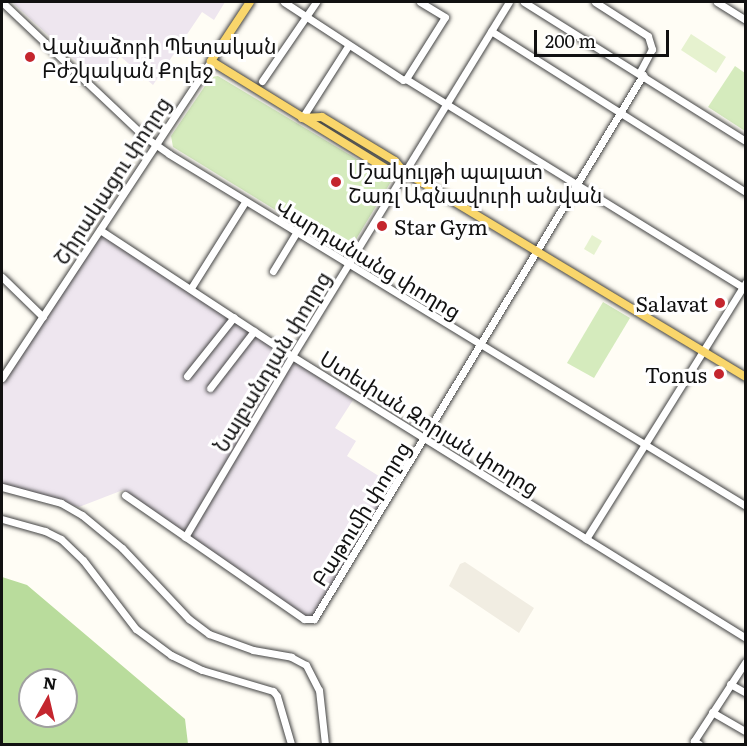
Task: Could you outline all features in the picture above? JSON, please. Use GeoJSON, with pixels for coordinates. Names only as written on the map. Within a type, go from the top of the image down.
{"type":"FeatureCollection","features":[{"type":"Feature","properties":{"kind":"main road","name":"Շիրակացու փողոց"},"geometry":{"type":"LineString","coordinates":[[211,61],[250,2]]}},
{"type":"Feature","properties":{"kind":"main road"},"geometry":{"type":"LineString","coordinates":[[211,61],[302,118],[322,117],[395,161],[404,171],[746,377]]}},
{"type":"Feature","properties":{"kind":"street","name":"Վարդանանց փողոց"},"geometry":{"type":"LineString","coordinates":[[2,2],[145,137],[245,202],[746,506]]}},
{"type":"Feature","properties":{"kind":"street"},"geometry":{"type":"LineString","coordinates":[[284,2],[397,78],[406,79],[744,286],[646,446],[586,538]]}},
{"type":"Feature","properties":{"kind":"street"},"geometry":{"type":"LineString","coordinates":[[262,81],[316,2]]}},
{"type":"Feature","properties":{"kind":"street"},"geometry":{"type":"LineString","coordinates":[[406,79],[445,17],[420,2]]}},
{"type":"Feature","properties":{"kind":"street","name":"Նալբանդյան փողոց"},"geometry":{"type":"LineString","coordinates":[[186,537],[292,356],[509,2]]}},
{"type":"Feature","properties":{"kind":"street"},"geometry":{"type":"LineString","coordinates":[[524,2],[746,141]]}},
{"type":"Feature","properties":{"kind":"street","name":"Բաթումի փողոց"},"geometry":{"type":"LineString","coordinates":[[186,537],[304,619],[314,619],[425,439],[641,74],[652,49],[648,36],[595,2]]}},
{"type":"Feature","properties":{"kind":"street"},"geometry":{"type":"LineString","coordinates":[[717,2],[746,20]]}},
{"type":"Feature","properties":{"kind":"street"},"geometry":{"type":"LineString","coordinates":[[491,31],[746,192]]}},
{"type":"Feature","properties":{"kind":"street"},"geometry":{"type":"LineString","coordinates":[[302,118],[348,46]]}},
{"type":"Feature","properties":{"kind":"street","name":"Շիրակացու փողոց"},"geometry":{"type":"LineString","coordinates":[[2,378],[211,61]]}},
{"type":"Feature","properties":{"kind":"street"},"geometry":{"type":"LineString","coordinates":[[191,288],[245,202]]}},
{"type":"Feature","properties":{"kind":"street","name":"Ստեփան Զորյան փողոց"},"geometry":{"type":"LineString","coordinates":[[100,230],[292,356],[746,638]]}},
{"type":"Feature","properties":{"kind":"street"},"geometry":{"type":"LineString","coordinates":[[273,271],[296,233]]}},
{"type":"Feature","properties":{"kind":"street"},"geometry":{"type":"LineString","coordinates":[[2,277],[31,309],[43,317]]}},
{"type":"Feature","properties":{"kind":"street"},"geometry":{"type":"LineString","coordinates":[[187,375],[234,317]]}},
{"type":"Feature","properties":{"kind":"street"},"geometry":{"type":"LineString","coordinates":[[210,388],[254,330]]}},
{"type":"Feature","properties":{"kind":"street"},"geometry":{"type":"LineString","coordinates":[[2,487],[61,503],[82,515],[122,548],[189,619],[209,634],[253,650],[291,657],[306,665],[319,690],[325,744]]}},
{"type":"Feature","properties":{"kind":"street"},"geometry":{"type":"LineString","coordinates":[[125,495],[186,537]]}},
{"type":"Feature","properties":{"kind":"street"},"geometry":{"type":"LineString","coordinates":[[2,519],[45,531],[61,539],[83,560],[136,629],[171,655],[202,670],[273,691],[277,696],[291,744]]}},
{"type":"Feature","properties":{"kind":"street"},"geometry":{"type":"LineString","coordinates":[[697,743],[712,712],[746,661]]}},
{"type":"Feature","properties":{"kind":"street"},"geometry":{"type":"LineString","coordinates":[[730,684],[746,693]]}},
{"type":"Feature","properties":{"kind":"street"},"geometry":{"type":"LineString","coordinates":[[712,712],[746,732]]}},
{"type":"Feature","properties":{"kind":"shaded area"},"geometry":{"type":"Polygon","coordinates":[[[12,2],[225,2],[214,20],[202,12],[153,85],[120,56],[99,82],[12,2]]]}},
{"type":"Feature","properties":{"kind":"shaded area"},"geometry":{"type":"Polygon","coordinates":[[[103,235],[353,400],[335,428],[356,441],[347,456],[393,485],[313,616],[307,618],[123,490],[79,507],[2,484],[2,383],[98,237],[103,235]]]}},
{"type":"Feature","properties":{"kind":"shaded area"},"geometry":{"type":"Polygon","coordinates":[[[465,562],[534,608],[519,633],[449,586],[460,564],[465,562]]]}},
{"type":"Feature","properties":{"kind":"green space"},"geometry":{"type":"Polygon","coordinates":[[[691,34],[726,57],[716,73],[681,50],[691,34]]]}},
{"type":"Feature","properties":{"kind":"green space"},"geometry":{"type":"Polygon","coordinates":[[[735,66],[745,73],[745,131],[708,107],[735,66]]]}},
{"type":"Feature","properties":{"kind":"green space"},"geometry":{"type":"Polygon","coordinates":[[[218,76],[392,180],[347,254],[173,147],[171,136],[211,77],[218,76]]]}},
{"type":"Feature","properties":{"kind":"green space"},"geometry":{"type":"Polygon","coordinates":[[[319,120],[394,164],[394,166],[319,122],[319,120]]]}},
{"type":"Feature","properties":{"kind":"green space"},"geometry":{"type":"Polygon","coordinates":[[[592,235],[602,241],[594,255],[584,249],[592,235]]]}},
{"type":"Feature","properties":{"kind":"green space"},"geometry":{"type":"Polygon","coordinates":[[[603,302],[630,318],[594,378],[567,363],[603,302]]]}},
{"type":"Feature","properties":{"kind":"green space"},"geometry":{"type":"Polygon","coordinates":[[[2,577],[27,585],[185,719],[188,744],[2,744],[2,577]]]}},
{"type":"Feature","properties":{"kind":"place","name":"Վանաձորի Պետական Բժշկական Քոլեջ"},"geometry":{"type":"Point","coordinates":[30,57]}},
{"type":"Feature","properties":{"kind":"place","name":"Մշակույթի պալատ Շառլ Ազնավուրի անվան"},"geometry":{"type":"Point","coordinates":[336,182]}},
{"type":"Feature","properties":{"kind":"place","name":"Star Gym"},"geometry":{"type":"Point","coordinates":[382,226]}},
{"type":"Feature","properties":{"kind":"place","name":"Salavat"},"geometry":{"type":"Point","coordinates":[720,303]}},
{"type":"Feature","properties":{"kind":"place","name":"Tonus"},"geometry":{"type":"Point","coordinates":[719,374]}}]}
